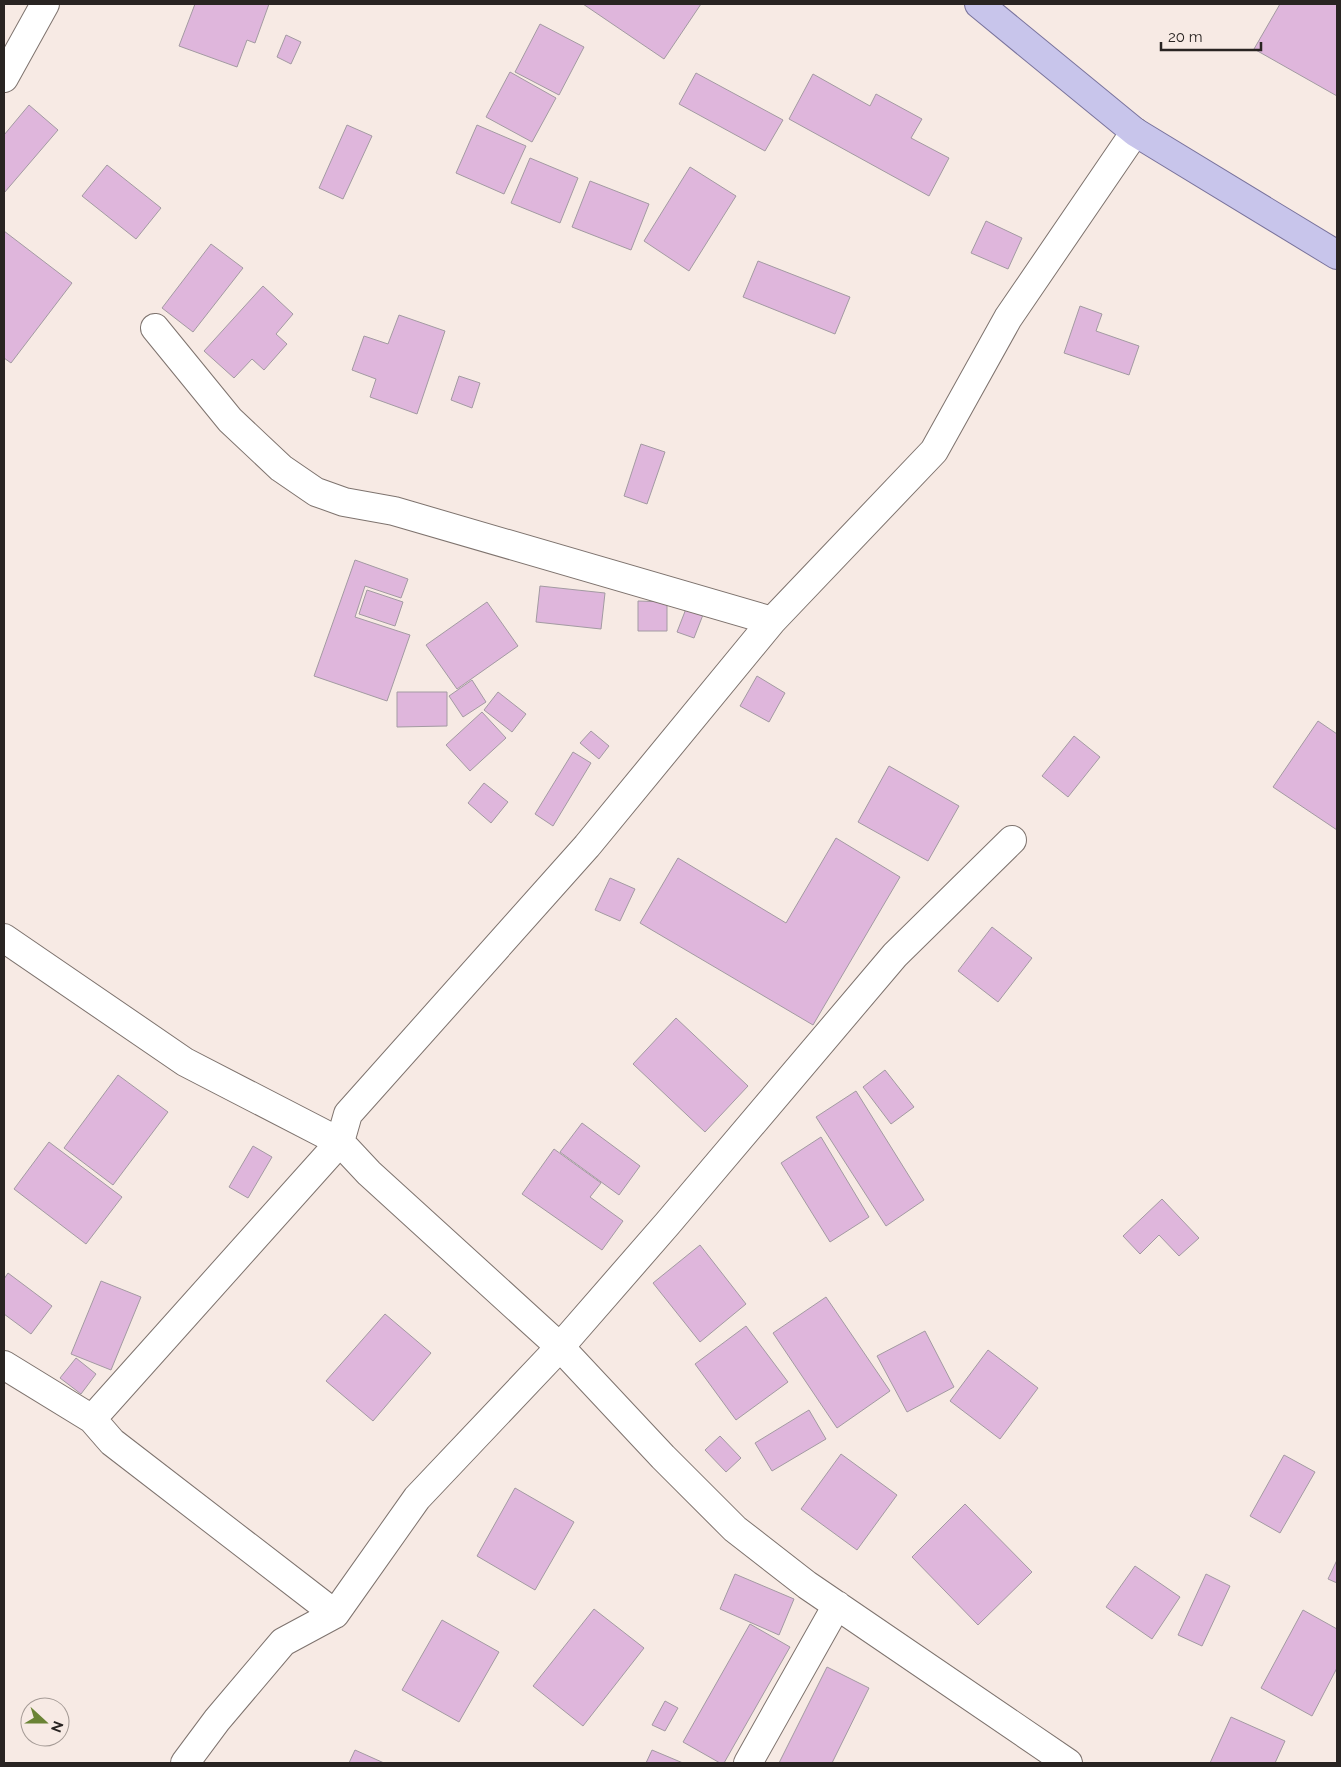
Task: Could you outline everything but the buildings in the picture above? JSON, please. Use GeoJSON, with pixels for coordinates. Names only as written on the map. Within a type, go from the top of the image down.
{"type":"FeatureCollection","features":[{"type":"Feature","properties":{"kind":"main road"},"geometry":{"type":"LineString","coordinates":[[979,4],[1135,132],[1337,255]]}},
{"type":"Feature","properties":{"kind":"street"},"geometry":{"type":"LineString","coordinates":[[4,78],[45,4]]}},
{"type":"Feature","properties":{"kind":"street"},"geometry":{"type":"LineString","coordinates":[[92,1419],[340,1142],[348,1114],[587,846],[772,621],[934,450],[1008,318],[1135,132]]}},
{"type":"Feature","properties":{"kind":"street"},"geometry":{"type":"LineString","coordinates":[[155,328],[230,420],[281,468],[316,492],[344,502],[394,510],[772,621]]}},
{"type":"Feature","properties":{"kind":"street"},"geometry":{"type":"LineString","coordinates":[[185,1763],[217,1720],[283,1642],[336,1614],[417,1498],[560,1347],[896,955],[1012,840]]}},
{"type":"Feature","properties":{"kind":"street"},"geometry":{"type":"LineString","coordinates":[[4,938],[185,1062],[340,1142],[369,1173],[560,1347],[663,1457],[735,1529],[807,1585],[1068,1763]]}},
{"type":"Feature","properties":{"kind":"street"},"geometry":{"type":"LineString","coordinates":[[4,1365],[92,1419],[112,1442],[336,1614]]}},
{"type":"Feature","properties":{"kind":"street"},"geometry":{"type":"LineString","coordinates":[[748,1763],[837,1605]]}}]}
